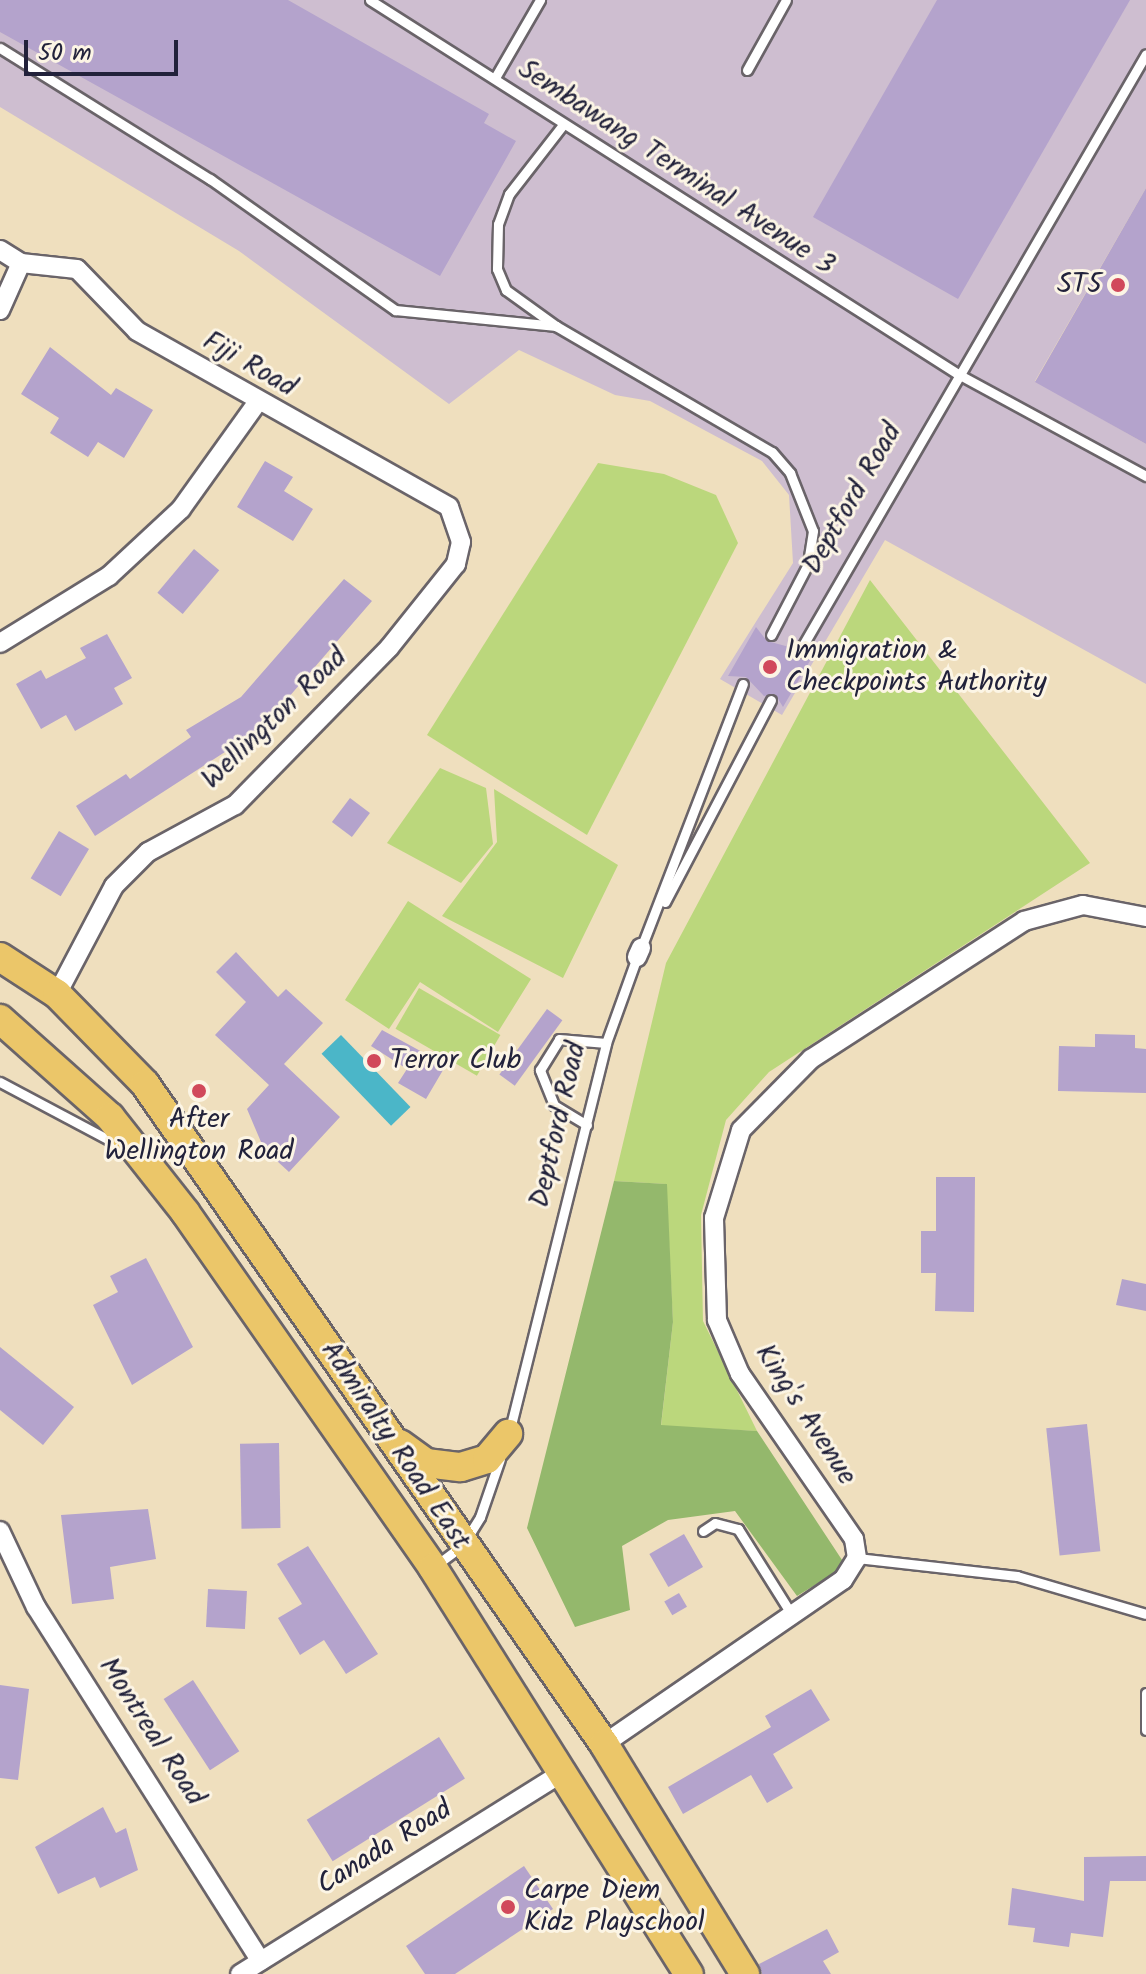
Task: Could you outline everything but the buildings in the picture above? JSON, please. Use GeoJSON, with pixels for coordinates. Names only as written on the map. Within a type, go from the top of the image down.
{"type":"FeatureCollection","features":[{"type":"Feature","properties":{"kind":"main road","name":"Admiralty Road East"},"geometry":{"type":"LineString","coordinates":[[0,957],[57,994],[145,1084],[277,1267],[462,1546],[604,1744],[745,1974]]}},
{"type":"Feature","properties":{"kind":"main road","name":"Admiralty Road East"},"geometry":{"type":"LineString","coordinates":[[0,1019],[110,1117],[139,1157],[433,1568],[689,1974]]}},
{"type":"Feature","properties":{"kind":"main road"},"geometry":{"type":"LineString","coordinates":[[386,1434],[426,1463],[461,1467],[487,1459],[508,1434]]}},
{"type":"Feature","properties":{"kind":"street","name":"Fiji Road"},"geometry":{"type":"LineString","coordinates":[[0,250],[21,263],[77,269],[137,331],[257,403],[449,507],[461,542]]}},
{"type":"Feature","properties":{"kind":"street"},"geometry":{"type":"LineString","coordinates":[[0,310],[21,263]]}},
{"type":"Feature","properties":{"kind":"street"},"geometry":{"type":"LineString","coordinates":[[0,643],[130,557],[181,509],[257,403]]}},
{"type":"Feature","properties":{"kind":"street","name":"Wellington Road"},"geometry":{"type":"LineString","coordinates":[[57,994],[114,886],[148,852],[235,805],[389,648],[456,564],[461,542]]}},
{"type":"Feature","properties":{"kind":"street","name":"King's Avenue"},"geometry":{"type":"LineString","coordinates":[[857,1558],[854,1539],[740,1374],[717,1320],[714,1218],[741,1130],[811,1059],[1024,921],[1083,905],[1146,917]]}},
{"type":"Feature","properties":{"kind":"street","name":"Montreal Road"},"geometry":{"type":"LineString","coordinates":[[0,1531],[36,1607],[261,1961]]}},
{"type":"Feature","properties":{"kind":"street"},"geometry":{"type":"LineString","coordinates":[[604,1744],[843,1580],[857,1558]]}},
{"type":"Feature","properties":{"kind":"street","name":"Canada Road"},"geometry":{"type":"LineString","coordinates":[[240,1974],[562,1773]]}},
{"type":"Feature","properties":{"kind":"lane","name":"Sembawang Terminal Avenue 3"},"geometry":{"type":"LineString","coordinates":[[370,0],[496,76],[562,126],[958,374],[1146,476]]}},
{"type":"Feature","properties":{"kind":"lane"},"geometry":{"type":"LineString","coordinates":[[496,76],[540,0]]}},
{"type":"Feature","properties":{"kind":"lane"},"geometry":{"type":"LineString","coordinates":[[747,70],[786,0]]}},
{"type":"Feature","properties":{"kind":"lane"},"geometry":{"type":"LineString","coordinates":[[0,48],[210,179],[395,310],[556,326]]}},
{"type":"Feature","properties":{"kind":"lane","name":"Deptford Road"},"geometry":{"type":"LineString","coordinates":[[799,652],[1146,54]]}},
{"type":"Feature","properties":{"kind":"lane"},"geometry":{"type":"LineString","coordinates":[[562,126],[509,194],[498,224],[497,269],[506,290],[556,326],[772,452],[790,473],[806,497],[813,531],[808,564],[771,635]]}},
{"type":"Feature","properties":{"kind":"lane"},"geometry":{"type":"LineString","coordinates":[[639,952],[743,684]]}},
{"type":"Feature","properties":{"kind":"lane","name":"Deptford Road"},"geometry":{"type":"LineString","coordinates":[[433,1568],[462,1546],[480,1517],[508,1434],[606,1043],[639,952],[771,700]]}},
{"type":"Feature","properties":{"kind":"lane"},"geometry":{"type":"LineString","coordinates":[[587,1125],[554,1105],[540,1070],[559,1039],[606,1043]]}},
{"type":"Feature","properties":{"kind":"lane"},"geometry":{"type":"LineString","coordinates":[[0,1082],[139,1157]]}},
{"type":"Feature","properties":{"kind":"lane"},"geometry":{"type":"LineString","coordinates":[[703,1531],[715,1523],[738,1529],[792,1615]]}},
{"type":"Feature","properties":{"kind":"lane"},"geometry":{"type":"LineString","coordinates":[[857,1558],[1017,1576],[1146,1614]]}},
{"type":"Feature","properties":{"kind":"lane"},"geometry":{"type":"LineString","coordinates":[[1146,1693],[1146,1730]]}},
{"type":"Feature","properties":{"kind":"shaded area"},"geometry":{"type":"Polygon","coordinates":[[[0,0],[1146,0],[1146,188],[1035,381],[1146,444],[1146,684],[885,540],[782,715],[720,679],[793,563],[789,495],[762,461],[650,401],[615,395],[519,350],[449,404],[239,251],[0,107],[0,0]]]}},
{"type":"Feature","properties":{"kind":"green space"},"geometry":{"type":"Polygon","coordinates":[[[598,463],[664,474],[716,495],[738,543],[587,835],[427,735],[598,463]]]}},
{"type":"Feature","properties":{"kind":"green space"},"geometry":{"type":"Polygon","coordinates":[[[870,580],[1090,863],[769,1072],[726,1120],[701,1215],[703,1321],[757,1431],[661,1426],[673,1322],[666,1184],[614,1181],[666,963],[870,580]]]}},
{"type":"Feature","properties":{"kind":"green space"},"geometry":{"type":"Polygon","coordinates":[[[440,768],[486,788],[493,844],[461,883],[387,843],[440,768]]]}},
{"type":"Feature","properties":{"kind":"green space"},"geometry":{"type":"Polygon","coordinates":[[[494,789],[618,865],[563,978],[442,916],[497,842],[494,789]]]}},
{"type":"Feature","properties":{"kind":"green space"},"geometry":{"type":"Polygon","coordinates":[[[408,901],[531,979],[498,1032],[420,982],[389,1029],[345,1000],[408,901]]]}},
{"type":"Feature","properties":{"kind":"green space"},"geometry":{"type":"Polygon","coordinates":[[[419,988],[500,1035],[477,1076],[396,1029],[419,988]]]}},
{"type":"Feature","properties":{"kind":"green space"},"geometry":{"type":"Polygon","coordinates":[[[614,1181],[667,1184],[673,1322],[661,1425],[757,1431],[846,1566],[797,1596],[735,1511],[668,1520],[622,1546],[630,1610],[575,1627],[527,1528],[614,1181]]]}},
{"type":"Feature","properties":{"kind":"water"},"geometry":{"type":"Polygon","coordinates":[[[341,1035],[410,1107],[391,1126],[322,1054],[341,1035]]]}},
{"type":"Feature","properties":{"kind":"place","name":"ST5"},"geometry":{"type":"Point","coordinates":[1118,285]}},
{"type":"Feature","properties":{"kind":"place","name":"Immigration & Checkpoints Authority"},"geometry":{"type":"Point","coordinates":[770,667]}},
{"type":"Feature","properties":{"kind":"place","name":"Terror Club"},"geometry":{"type":"Point","coordinates":[374,1061]}},
{"type":"Feature","properties":{"kind":"place","name":"After Wellington Road"},"geometry":{"type":"Point","coordinates":[199,1091]}},
{"type":"Feature","properties":{"kind":"place","name":"Carpe Diem Kidz Playschool"},"geometry":{"type":"Point","coordinates":[508,1907]}}]}
